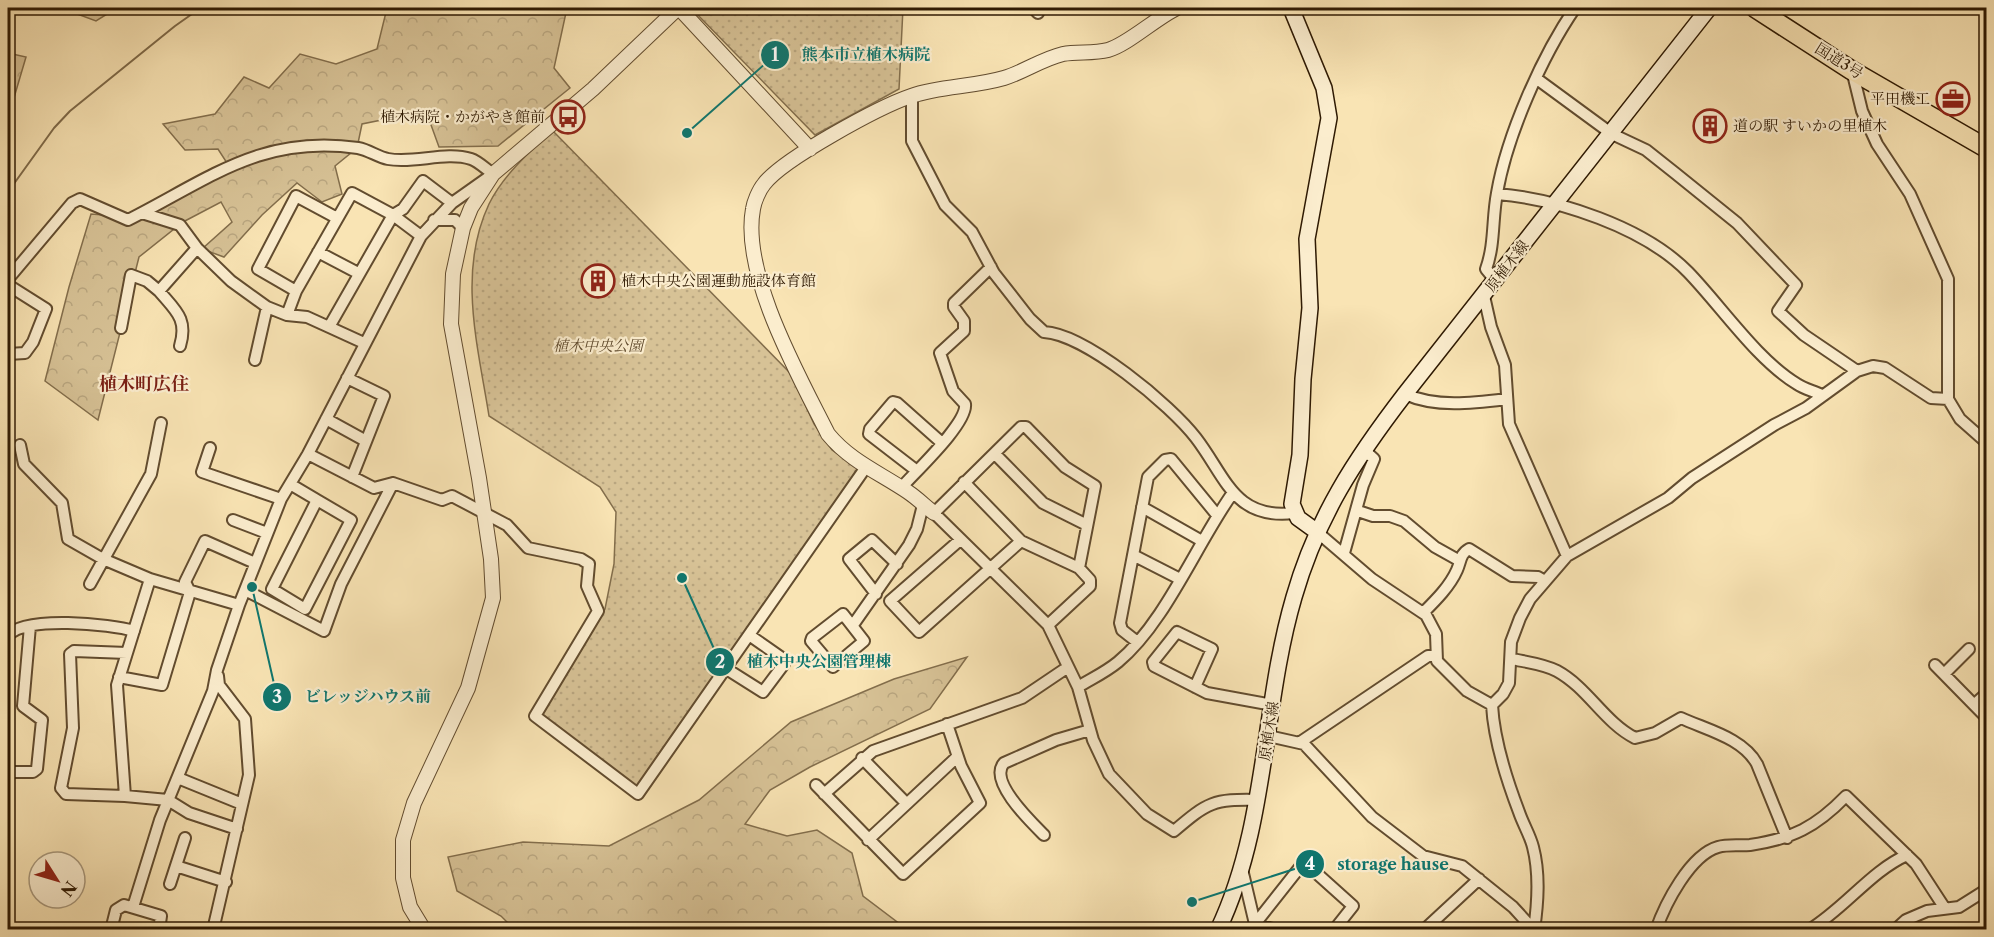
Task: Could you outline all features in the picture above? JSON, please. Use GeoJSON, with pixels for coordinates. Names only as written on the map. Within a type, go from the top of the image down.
{"type":"FeatureCollection","features":[{"type":"Feature","properties":{"kind":"highway","name":"国道3号"},"geometry":{"type":"LineString","coordinates":[[1755,8],[1851,70],[1986,148]]}},
{"type":"Feature","properties":{"kind":"main road"},"geometry":{"type":"LineString","coordinates":[[1291,8],[1324,88],[1329,118],[1307,239],[1310,308],[1302,379],[1300,455],[1292,504],[1294,513],[1316,531]]}},
{"type":"Feature","properties":{"kind":"main road","name":"原植木線"},"geometry":{"type":"LineString","coordinates":[[1218,930],[1242,869],[1258,800],[1293,598],[1316,531],[1363,448],[1709,8]]}},
{"type":"Feature","properties":{"kind":"street"},"geometry":{"type":"LineString","coordinates":[[133,907],[168,800],[213,691],[217,670],[239,605],[281,499],[308,454],[421,236],[434,220],[452,203],[493,174],[593,89],[678,8],[810,149]]}},
{"type":"Feature","properties":{"kind":"street"},"geometry":{"type":"LineString","coordinates":[[1177,8],[1109,50],[1061,54],[1006,77],[976,86],[912,96],[887,106],[810,149],[778,171],[763,185],[753,208],[751,232],[754,258],[768,306],[828,434],[838,446],[866,467],[902,488],[928,509],[1022,598],[1048,626],[1078,687],[1090,730],[1109,774],[1124,793],[1147,814],[1174,831],[1198,811],[1215,801],[1258,800]]}},
{"type":"Feature","properties":{"kind":"street"},"geometry":{"type":"LineString","coordinates":[[1495,280],[1486,269],[1492,250],[1497,194],[1515,128],[1537,79],[1575,8]]}},
{"type":"Feature","properties":{"kind":"street"},"geometry":{"type":"LineString","coordinates":[[1851,70],[1862,111],[1877,144],[1910,194],[1948,279],[1948,399],[1960,419],[1986,442]]}},
{"type":"Feature","properties":{"kind":"street"},"geometry":{"type":"LineString","coordinates":[[1537,79],[1612,134],[1646,150],[1737,223],[1796,285],[1778,311],[1804,335],[1857,371]]}},
{"type":"Feature","properties":{"kind":"street"},"geometry":{"type":"LineString","coordinates":[[912,96],[912,141],[945,205],[972,232],[991,267],[1030,319],[1044,332],[1060,333],[1130,375],[1195,437],[1232,494],[1252,508],[1272,513],[1294,513]]}},
{"type":"Feature","properties":{"kind":"street"},"geometry":{"type":"LineString","coordinates":[[8,279],[72,203],[80,199],[128,220],[224,169],[259,154],[283,147],[324,145],[357,148],[388,159],[472,159],[493,174]]}},
{"type":"Feature","properties":{"kind":"street"},"geometry":{"type":"LineString","coordinates":[[424,930],[411,908],[403,878],[403,840],[414,803],[468,688],[493,598],[491,559],[484,511],[451,324],[453,274],[463,228],[471,208],[493,174]]}},
{"type":"Feature","properties":{"kind":"street"},"geometry":{"type":"LineString","coordinates":[[329,327],[393,215],[403,209],[423,181],[452,203]]}},
{"type":"Feature","properties":{"kind":"street"},"geometry":{"type":"LineString","coordinates":[[288,315],[296,291],[352,193],[393,215],[421,236]]}},
{"type":"Feature","properties":{"kind":"street"},"geometry":{"type":"LineString","coordinates":[[1497,194],[1528,196],[1556,204],[1631,232],[1662,251],[1686,270],[1773,364],[1797,384],[1822,395]]}},
{"type":"Feature","properties":{"kind":"street"},"geometry":{"type":"LineString","coordinates":[[296,291],[258,268],[296,196],[338,218]]}},
{"type":"Feature","properties":{"kind":"street"},"geometry":{"type":"LineString","coordinates":[[142,213],[180,225],[196,248],[231,281],[267,307],[288,315],[307,317],[364,343]]}},
{"type":"Feature","properties":{"kind":"street"},"geometry":{"type":"LineString","coordinates":[[434,220],[454,220],[463,228]]}},
{"type":"Feature","properties":{"kind":"street"},"geometry":{"type":"LineString","coordinates":[[159,291],[196,248]]}},
{"type":"Feature","properties":{"kind":"street"},"geometry":{"type":"LineString","coordinates":[[318,252],[358,273]]}},
{"type":"Feature","properties":{"kind":"street"},"geometry":{"type":"LineString","coordinates":[[902,488],[955,428],[966,406],[953,392],[939,353],[964,331],[964,321],[954,307],[954,303],[991,267]]}},
{"type":"Feature","properties":{"kind":"street"},"geometry":{"type":"LineString","coordinates":[[121,328],[131,275],[147,281],[159,291],[180,316],[185,330],[180,346]]}},
{"type":"Feature","properties":{"kind":"street"},"geometry":{"type":"LineString","coordinates":[[8,285],[46,309],[33,342],[25,353],[8,354]]}},
{"type":"Feature","properties":{"kind":"street"},"geometry":{"type":"LineString","coordinates":[[1484,296],[1491,327],[1505,365],[1509,423],[1568,556]]}},
{"type":"Feature","properties":{"kind":"street"},"geometry":{"type":"LineString","coordinates":[[255,360],[267,307]]}},
{"type":"Feature","properties":{"kind":"street"},"geometry":{"type":"LineString","coordinates":[[1492,705],[1503,694],[1509,683],[1511,642],[1520,618],[1530,599],[1568,556],[1668,498],[1692,478],[1806,408],[1857,371],[1873,366],[1885,368],[1931,398],[1948,399]]}},
{"type":"Feature","properties":{"kind":"street"},"geometry":{"type":"LineString","coordinates":[[347,378],[384,396],[352,477]]}},
{"type":"Feature","properties":{"kind":"street"},"geometry":{"type":"LineString","coordinates":[[1405,394],[1416,399],[1467,404],[1507,399]]}},
{"type":"Feature","properties":{"kind":"street"},"geometry":{"type":"LineString","coordinates":[[917,471],[869,434],[870,429],[893,402],[942,443]]}},
{"type":"Feature","properties":{"kind":"street"},"geometry":{"type":"LineString","coordinates":[[326,419],[366,441]]}},
{"type":"Feature","properties":{"kind":"street"},"geometry":{"type":"LineString","coordinates":[[90,584],[151,474],[161,423]]}},
{"type":"Feature","properties":{"kind":"street"},"geometry":{"type":"LineString","coordinates":[[853,625],[897,564],[928,509],[964,482],[1022,428],[1028,428],[1065,467],[1093,484],[1095,489],[1079,568]]}},
{"type":"Feature","properties":{"kind":"street"},"geometry":{"type":"LineString","coordinates":[[20,445],[24,464],[62,503],[68,538],[103,559],[150,579],[239,605]]}},
{"type":"Feature","properties":{"kind":"street"},"geometry":{"type":"LineString","coordinates":[[210,448],[201,472],[281,499]]}},
{"type":"Feature","properties":{"kind":"street"},"geometry":{"type":"LineString","coordinates":[[1344,554],[1358,511],[1363,485],[1374,459],[1363,448]]}},
{"type":"Feature","properties":{"kind":"street"},"geometry":{"type":"LineString","coordinates":[[308,454],[374,489],[393,483],[442,500],[452,496],[507,525],[528,548],[581,559],[589,564],[587,586],[598,611],[535,716],[638,794],[866,467]]}},
{"type":"Feature","properties":{"kind":"street"},"geometry":{"type":"LineString","coordinates":[[995,454],[1043,503],[1087,525]]}},
{"type":"Feature","properties":{"kind":"street"},"geometry":{"type":"LineString","coordinates":[[1136,642],[1122,630],[1120,623],[1148,477],[1168,459],[1217,515]]}},
{"type":"Feature","properties":{"kind":"street"},"geometry":{"type":"LineString","coordinates":[[964,482],[1021,541],[1079,568],[1091,584],[1048,626]]}},
{"type":"Feature","properties":{"kind":"street"},"geometry":{"type":"LineString","coordinates":[[245,590],[324,631],[341,584],[393,483]]}},
{"type":"Feature","properties":{"kind":"street"},"geometry":{"type":"LineString","coordinates":[[290,484],[351,520],[305,609],[272,589],[317,500]]}},
{"type":"Feature","properties":{"kind":"street"},"geometry":{"type":"LineString","coordinates":[[1078,687],[1119,661],[1136,642],[1166,603],[1217,515],[1232,494]]}},
{"type":"Feature","properties":{"kind":"street"},"geometry":{"type":"LineString","coordinates":[[1142,507],[1202,541]]}},
{"type":"Feature","properties":{"kind":"street"},"geometry":{"type":"LineString","coordinates":[[1358,511],[1404,520],[1435,547],[1460,561]]}},
{"type":"Feature","properties":{"kind":"street"},"geometry":{"type":"LineString","coordinates":[[233,520],[267,533]]}},
{"type":"Feature","properties":{"kind":"street"},"geometry":{"type":"LineString","coordinates":[[1316,531],[1371,579],[1424,613],[1436,634],[1435,656],[1463,687],[1492,705]]}},
{"type":"Feature","properties":{"kind":"street"},"geometry":{"type":"LineString","coordinates":[[897,564],[872,540],[849,559],[878,592],[890,601],[917,631],[921,632],[1021,541]]}},
{"type":"Feature","properties":{"kind":"street"},"geometry":{"type":"LineString","coordinates":[[890,601],[960,540]]}},
{"type":"Feature","properties":{"kind":"street"},"geometry":{"type":"LineString","coordinates":[[119,676],[162,685],[190,592],[185,582],[206,542],[255,563]]}},
{"type":"Feature","properties":{"kind":"street"},"geometry":{"type":"LineString","coordinates":[[1424,613],[1443,591],[1464,552],[1472,550],[1512,576],[1538,577],[1545,581]]}},
{"type":"Feature","properties":{"kind":"street"},"geometry":{"type":"LineString","coordinates":[[1133,555],[1180,579]]}},
{"type":"Feature","properties":{"kind":"street"},"geometry":{"type":"LineString","coordinates":[[125,796],[117,685],[150,579]]}},
{"type":"Feature","properties":{"kind":"street"},"geometry":{"type":"LineString","coordinates":[[840,615],[846,616],[853,625],[864,641],[833,666],[811,641],[812,638],[840,615]]}},
{"type":"Feature","properties":{"kind":"street"},"geometry":{"type":"LineString","coordinates":[[8,636],[15,628],[67,621],[94,627],[110,624],[134,631]]}},
{"type":"Feature","properties":{"kind":"street"},"geometry":{"type":"LineString","coordinates":[[8,772],[33,772],[37,769],[42,720],[23,706],[30,626]]}},
{"type":"Feature","properties":{"kind":"street"},"geometry":{"type":"LineString","coordinates":[[1195,687],[1212,649],[1178,632],[1152,664],[1195,687],[1208,693],[1273,705]]}},
{"type":"Feature","properties":{"kind":"street"},"geometry":{"type":"LineString","coordinates":[[726,668],[763,693],[784,664],[782,658],[749,635]]}},
{"type":"Feature","properties":{"kind":"street"},"geometry":{"type":"LineString","coordinates":[[1944,674],[1970,649]]}},
{"type":"Feature","properties":{"kind":"street"},"geometry":{"type":"LineString","coordinates":[[127,653],[74,651],[70,654],[74,728],[61,788],[66,794],[168,800],[189,813],[237,829]]}},
{"type":"Feature","properties":{"kind":"street"},"geometry":{"type":"LineString","coordinates":[[1299,742],[1428,656],[1435,656]]}},
{"type":"Feature","properties":{"kind":"street"},"geometry":{"type":"LineString","coordinates":[[1512,658],[1556,670],[1572,682],[1620,730],[1635,738],[1655,733],[1681,718],[1739,744],[1751,753],[1757,764],[1787,838]]}},
{"type":"Feature","properties":{"kind":"street"},"geometry":{"type":"LineString","coordinates":[[1935,666],[1986,717]]}},
{"type":"Feature","properties":{"kind":"street"},"geometry":{"type":"LineString","coordinates":[[947,724],[957,757],[980,803],[908,872],[900,874],[820,790],[862,758],[886,744],[1022,698],[1068,667]]}},
{"type":"Feature","properties":{"kind":"street"},"geometry":{"type":"LineString","coordinates":[[213,930],[226,882],[249,775],[245,719],[219,685],[217,670]]}},
{"type":"Feature","properties":{"kind":"street"},"geometry":{"type":"LineString","coordinates":[[1975,704],[1986,694]]}},
{"type":"Feature","properties":{"kind":"street"},"geometry":{"type":"LineString","coordinates":[[1492,705],[1497,742],[1519,813],[1533,844],[1538,899],[1534,930]]}},
{"type":"Feature","properties":{"kind":"street"},"geometry":{"type":"LineString","coordinates":[[1044,835],[1010,798],[999,772],[1000,767],[1004,763],[1056,740],[1090,730]]}},
{"type":"Feature","properties":{"kind":"street"},"geometry":{"type":"LineString","coordinates":[[1268,736],[1299,742],[1316,754],[1372,817],[1423,856],[1462,866],[1513,907],[1534,930]]}},
{"type":"Feature","properties":{"kind":"street"},"geometry":{"type":"LineString","coordinates":[[868,840],[957,757]]}},
{"type":"Feature","properties":{"kind":"street"},"geometry":{"type":"LineString","coordinates":[[862,758],[906,803]]}},
{"type":"Feature","properties":{"kind":"street"},"geometry":{"type":"LineString","coordinates":[[178,778],[242,804]]}},
{"type":"Feature","properties":{"kind":"street"},"geometry":{"type":"LineString","coordinates":[[1656,930],[1663,908],[1698,859],[1717,847],[1787,838],[1801,833],[1845,796],[1907,855],[1944,907]]}},
{"type":"Feature","properties":{"kind":"street"},"geometry":{"type":"LineString","coordinates":[[170,884],[185,838]]}},
{"type":"Feature","properties":{"kind":"street"},"geometry":{"type":"LineString","coordinates":[[1809,930],[1832,916],[1892,861],[1907,855]]}},
{"type":"Feature","properties":{"kind":"street"},"geometry":{"type":"LineString","coordinates":[[1255,924],[1304,862],[1353,906],[1334,930]]}},
{"type":"Feature","properties":{"kind":"street"},"geometry":{"type":"LineString","coordinates":[[176,866],[226,882]]}},
{"type":"Feature","properties":{"kind":"street"},"geometry":{"type":"LineString","coordinates":[[1242,869],[1255,924]]}},
{"type":"Feature","properties":{"kind":"street"},"geometry":{"type":"LineString","coordinates":[[1425,930],[1479,879]]}},
{"type":"Feature","properties":{"kind":"street"},"geometry":{"type":"LineString","coordinates":[[1895,930],[1906,920],[1944,907],[1959,907],[1986,890]]}},
{"type":"Feature","properties":{"kind":"street"},"geometry":{"type":"LineString","coordinates":[[111,930],[116,910],[124,905],[161,916],[159,930]]}},
{"type":"Feature","properties":{"kind":"street"},"geometry":{"type":"LineString","coordinates":[[1255,924],[1276,930]]}},
{"type":"Feature","properties":{"kind":"green space"},"geometry":{"type":"Polygon","coordinates":[[[61,8],[117,8],[96,21],[61,8]]]}},
{"type":"Feature","properties":{"kind":"green space"},"geometry":{"type":"Polygon","coordinates":[[[387,8],[567,8],[554,68],[570,88],[498,146],[439,147],[426,111],[362,124],[357,148],[335,166],[342,194],[322,202],[297,183],[262,215],[224,257],[202,249],[232,222],[221,202],[183,222],[139,257],[98,420],[45,381],[69,287],[91,214],[129,217],[227,163],[218,149],[185,150],[163,124],[215,114],[244,77],[269,88],[300,54],[336,64],[377,49],[387,8]]]}},
{"type":"Feature","properties":{"kind":"green space"},"geometry":{"type":"Polygon","coordinates":[[[691,8],[903,8],[899,89],[815,135],[691,8]]]}},
{"type":"Feature","properties":{"kind":"green space"},"geometry":{"type":"Polygon","coordinates":[[[8,53],[26,57],[8,118],[8,53]]]}},
{"type":"Feature","properties":{"kind":"green space","name":"植木中央公園"},"geometry":{"type":"Polygon","coordinates":[[[552,130],[791,374],[814,424],[832,450],[859,469],[640,785],[634,786],[541,719],[540,710],[605,609],[614,564],[616,512],[600,487],[489,416],[476,336],[472,283],[479,230],[489,204],[502,183],[552,130]]]}},
{"type":"Feature","properties":{"kind":"green space"},"geometry":{"type":"Polygon","coordinates":[[[967,657],[930,709],[810,767],[770,790],[745,824],[787,836],[817,830],[852,853],[863,896],[900,924],[922,929],[514,929],[501,916],[457,891],[448,857],[523,842],[609,846],[699,800],[791,722],[894,679],[967,657]]]}},
{"type":"Feature","properties":{"kind":"waterway"},"geometry":{"type":"LineString","coordinates":[[8,192],[54,128],[70,111],[175,26],[192,14],[212,8]]}},
{"type":"Feature","properties":{"kind":"place","name":"平田機工"},"geometry":{"type":"Point","coordinates":[1953,99]}},
{"type":"Feature","properties":{"kind":"place","name":"植木病院・かがやき館前"},"geometry":{"type":"Point","coordinates":[568,117]}},
{"type":"Feature","properties":{"kind":"place","name":"道の駅 すいかの里植木"},"geometry":{"type":"Point","coordinates":[1710,126]}},
{"type":"Feature","properties":{"kind":"place","name":"熊本市立植木病院"},"geometry":{"type":"Point","coordinates":[687,133]}},
{"type":"Feature","properties":{"kind":"place","name":"植木中央公園運動施設体育館"},"geometry":{"type":"Point","coordinates":[598,281]}},
{"type":"Feature","properties":{"kind":"place","name":"植木中央公園管理棟"},"geometry":{"type":"Point","coordinates":[682,578]}},
{"type":"Feature","properties":{"kind":"place","name":"ビレッジハウス前"},"geometry":{"type":"Point","coordinates":[252,587]}},
{"type":"Feature","properties":{"kind":"place","name":"storage hause"},"geometry":{"type":"Point","coordinates":[1192,902]}},
{"type":"Feature","properties":{"kind":"district","name":"植木町広住"},"geometry":{"type":"Point","coordinates":[144,384]}}]}
